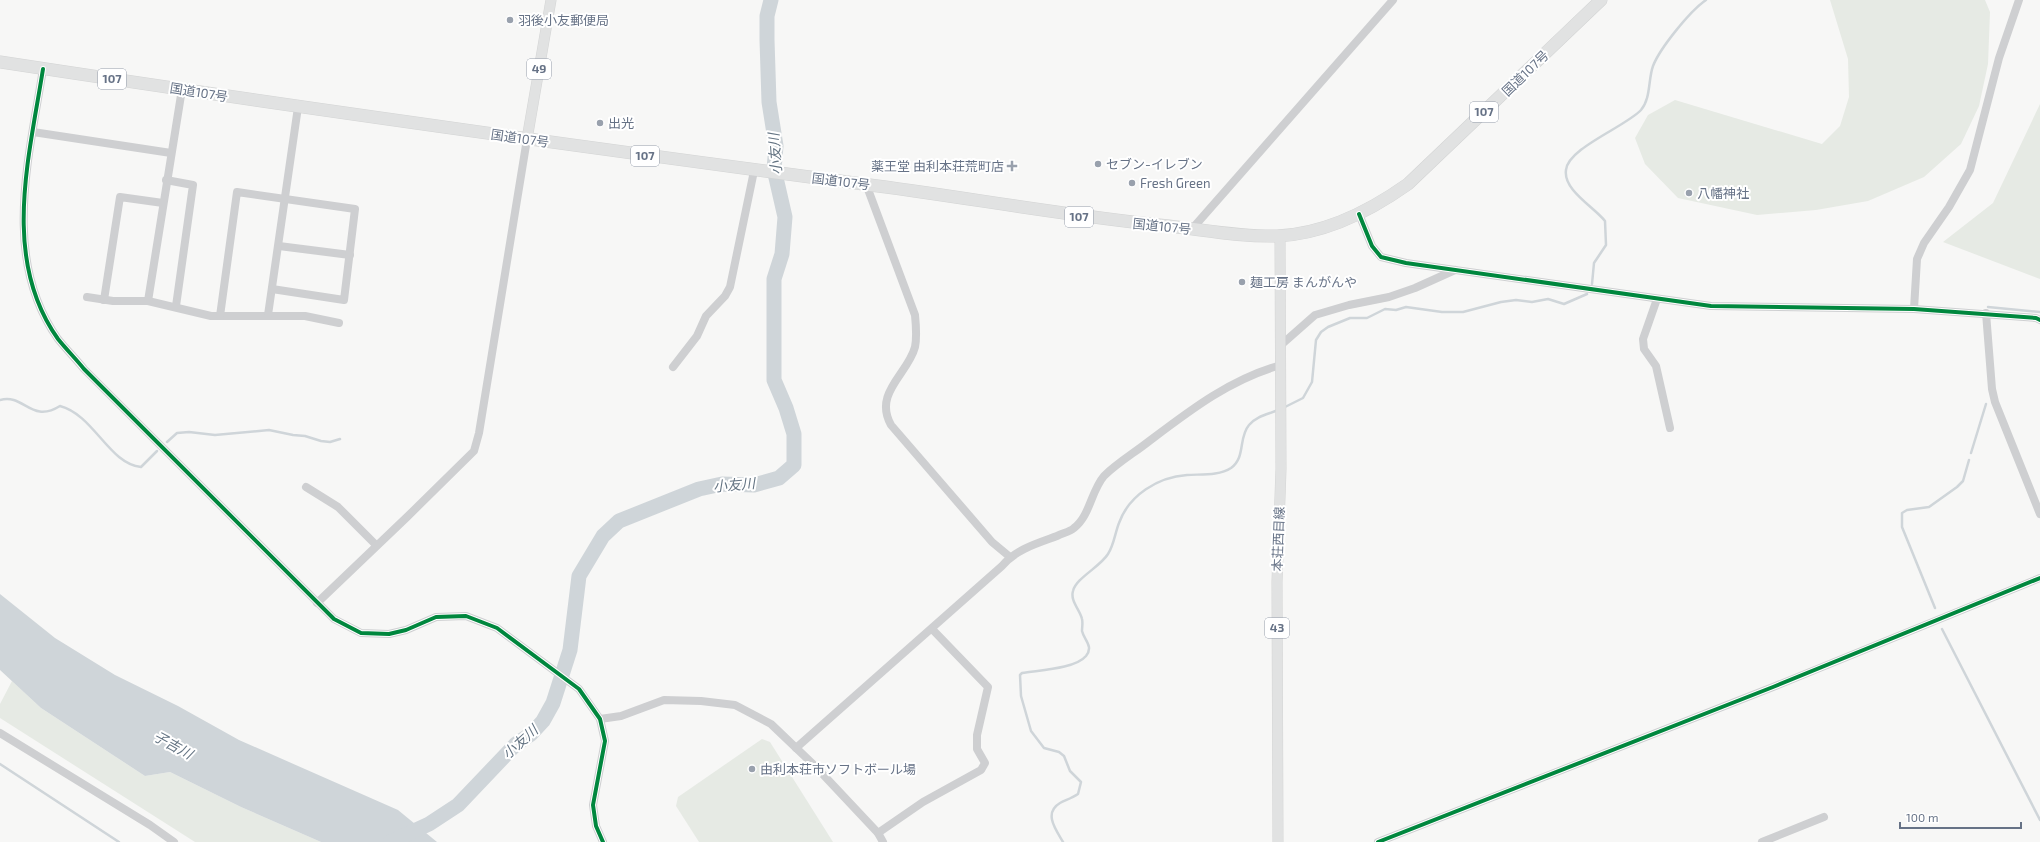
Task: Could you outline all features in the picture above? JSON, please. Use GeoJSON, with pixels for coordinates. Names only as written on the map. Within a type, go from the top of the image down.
{"type":"FeatureCollection","features":[{"type":"Feature","properties":{"kind":"highway","name":"国道107号"},"geometry":{"type":"LineString","coordinates":[[0,62],[298,107],[759,171],[866,184],[1091,218],[1241,235],[1280,236],[1319,228],[1359,214],[1384,201],[1408,184],[1601,0]]}},
{"type":"Feature","properties":{"kind":"main road","name":"49"},"geometry":{"type":"LineString","coordinates":[[527,139],[551,0]]}},
{"type":"Feature","properties":{"kind":"main road","name":"本荘西目線"},"geometry":{"type":"LineString","coordinates":[[1278,842],[1277,582],[1281,414],[1280,236]]}},
{"type":"Feature","properties":{"kind":"street"},"geometry":{"type":"LineString","coordinates":[[1192,229],[1393,0]]}},
{"type":"Feature","properties":{"kind":"street"},"geometry":{"type":"LineString","coordinates":[[1914,309],[1917,259],[1924,243],[1949,207],[1970,170],[1999,58],[2018,0]]}},
{"type":"Feature","properties":{"kind":"street"},"geometry":{"type":"LineString","coordinates":[[43,69],[24,186],[22,220],[26,258],[37,299],[58,339],[84,368],[334,619],[361,633],[388,634],[406,630],[436,617],[466,616],[497,628],[579,689],[600,719],[605,741],[593,805],[596,826],[602,842]]}},
{"type":"Feature","properties":{"kind":"street"},"geometry":{"type":"LineString","coordinates":[[148,301],[166,180],[182,89]]}},
{"type":"Feature","properties":{"kind":"street"},"geometry":{"type":"LineString","coordinates":[[268,315],[298,107]]}},
{"type":"Feature","properties":{"kind":"street"},"geometry":{"type":"LineString","coordinates":[[33,132],[171,152]]}},
{"type":"Feature","properties":{"kind":"street"},"geometry":{"type":"LineString","coordinates":[[317,603],[474,451],[479,433],[527,139]]}},
{"type":"Feature","properties":{"kind":"street"},"geometry":{"type":"LineString","coordinates":[[673,367],[697,336],[706,316],[725,296],[730,287],[759,171]]}},
{"type":"Feature","properties":{"kind":"street"},"geometry":{"type":"LineString","coordinates":[[166,180],[193,185],[176,306]]}},
{"type":"Feature","properties":{"kind":"street"},"geometry":{"type":"LineString","coordinates":[[866,184],[915,316],[915,347],[889,392],[885,406],[885,416],[936,479],[992,542],[1010,557]]}},
{"type":"Feature","properties":{"kind":"street"},"geometry":{"type":"LineString","coordinates":[[220,316],[237,192],[355,209],[344,300],[272,289]]}},
{"type":"Feature","properties":{"kind":"street"},"geometry":{"type":"LineString","coordinates":[[104,300],[120,197],[163,203]]}},
{"type":"Feature","properties":{"kind":"street"},"geometry":{"type":"LineString","coordinates":[[1359,214],[1372,246],[1381,257],[1400,262],[1657,300],[1733,307],[1914,309],[1986,313],[2036,318],[2040,320]]}},
{"type":"Feature","properties":{"kind":"street"},"geometry":{"type":"LineString","coordinates":[[279,246],[350,255]]}},
{"type":"Feature","properties":{"kind":"street"},"geometry":{"type":"LineString","coordinates":[[1281,345],[1315,316],[1349,305],[1389,297],[1415,288],[1456,270]]}},
{"type":"Feature","properties":{"kind":"street"},"geometry":{"type":"LineString","coordinates":[[87,297],[104,300],[148,301],[176,306],[211,316],[305,316],[339,323]]}},
{"type":"Feature","properties":{"kind":"street"},"geometry":{"type":"LineString","coordinates":[[1657,300],[1643,339],[1644,350],[1656,366],[1670,428]]}},
{"type":"Feature","properties":{"kind":"street"},"geometry":{"type":"LineString","coordinates":[[1986,313],[1992,389],[1995,402],[2040,514]]}},
{"type":"Feature","properties":{"kind":"street"},"geometry":{"type":"LineString","coordinates":[[796,748],[932,629],[1010,557],[1074,529],[1082,519],[1104,476],[1206,399],[1233,383],[1257,372],[1281,365]]}},
{"type":"Feature","properties":{"kind":"street"},"geometry":{"type":"LineString","coordinates":[[306,487],[338,507],[376,545]]}},
{"type":"Feature","properties":{"kind":"street"},"geometry":{"type":"LineString","coordinates":[[1378,842],[1773,687],[2040,578]]}},
{"type":"Feature","properties":{"kind":"street"},"geometry":{"type":"LineString","coordinates":[[878,833],[924,802],[981,770],[985,763],[977,749],[977,735],[988,688],[932,629]]}},
{"type":"Feature","properties":{"kind":"street"},"geometry":{"type":"LineString","coordinates":[[600,719],[621,716],[664,700],[701,701],[735,705],[771,724],[878,833],[883,842]]}},
{"type":"Feature","properties":{"kind":"street"},"geometry":{"type":"LineString","coordinates":[[0,733],[150,825],[174,842]]}},
{"type":"Feature","properties":{"kind":"street"},"geometry":{"type":"LineString","coordinates":[[1762,842],[1824,817]]}},
{"type":"Feature","properties":{"kind":"shaded area"},"geometry":{"type":"Polygon","coordinates":[[[1830,0],[1985,0],[1990,12],[1988,64],[1979,106],[1961,144],[1924,177],[1868,201],[1816,210],[1757,215],[1678,198],[1645,164],[1635,138],[1648,115],[1675,100],[1822,144],[1840,126],[1849,97],[1848,59],[1830,0]]]}},
{"type":"Feature","properties":{"kind":"shaded area"},"geometry":{"type":"Polygon","coordinates":[[[2040,104],[2040,279],[1943,242],[1993,203],[2040,104]]]}},
{"type":"Feature","properties":{"kind":"shaded area"},"geometry":{"type":"Polygon","coordinates":[[[12,681],[41,708],[145,776],[170,772],[241,807],[321,842],[195,842],[0,718],[0,704],[12,681]]]}},
{"type":"Feature","properties":{"kind":"shaded area","name":"由利本荘市ソフトボール場"},"geometry":{"type":"Polygon","coordinates":[[[762,739],[770,742],[833,842],[699,842],[676,806],[678,797],[762,739]]]}},
{"type":"Feature","properties":{"kind":"water","name":"子吉川"},"geometry":{"type":"Polygon","coordinates":[[[0,594],[55,638],[115,675],[178,706],[239,740],[398,810],[437,842],[321,842],[241,807],[170,772],[145,776],[41,708],[0,670],[0,594]]]}},
{"type":"Feature","properties":{"kind":"waterway","name":"小友川"},"geometry":{"type":"LineString","coordinates":[[390,842],[429,824],[458,805],[516,744],[531,734],[543,721],[553,703],[570,650],[579,576],[603,536],[619,521],[699,489],[722,484],[754,485],[779,478],[794,465],[794,434],[786,408],[774,380],[774,279],[782,254],[785,217],[774,169],[776,146],[769,102],[767,16],[771,0]]}},
{"type":"Feature","properties":{"kind":"waterway"},"geometry":{"type":"LineString","coordinates":[[1592,284],[1594,263],[1606,245],[1605,221],[1580,198],[1569,184],[1566,177],[1566,170],[1569,162],[1586,146],[1633,117],[1641,110],[1648,94],[1651,71],[1657,58],[1684,21],[1699,5],[1706,0]]}},
{"type":"Feature","properties":{"kind":"waterway"},"geometry":{"type":"LineString","coordinates":[[1283,408],[1303,398],[1312,382],[1316,340],[1321,332],[1328,327],[1350,318],[1367,318],[1385,309],[1396,310],[1406,307],[1442,312],[1463,312],[1501,302],[1516,300],[1532,302],[1548,299],[1564,304],[1587,294]]}},
{"type":"Feature","properties":{"kind":"waterway"},"geometry":{"type":"LineString","coordinates":[[1988,307],[2040,312]]}},
{"type":"Feature","properties":{"kind":"waterway"},"geometry":{"type":"LineString","coordinates":[[0,400],[8,399],[42,412],[50,411],[60,406],[72,411],[92,428],[110,449],[130,464],[141,467],[157,451]]}},
{"type":"Feature","properties":{"kind":"waterway"},"geometry":{"type":"LineString","coordinates":[[1971,453],[1986,404]]}},
{"type":"Feature","properties":{"kind":"waterway"},"geometry":{"type":"LineString","coordinates":[[1063,842],[1052,822],[1052,812],[1060,803],[1078,794],[1081,782],[1070,771],[1064,756],[1059,752],[1044,748],[1031,731],[1021,696],[1020,675],[1022,673],[1047,670],[1074,664],[1086,656],[1089,646],[1082,631],[1082,619],[1074,602],[1072,595],[1073,591],[1075,586],[1083,577],[1100,563],[1108,554],[1124,513],[1137,496],[1155,484],[1176,476],[1215,473],[1226,471],[1231,468],[1236,464],[1239,458],[1244,436],[1249,425],[1259,417],[1278,410]]}},
{"type":"Feature","properties":{"kind":"waterway"},"geometry":{"type":"LineString","coordinates":[[167,442],[177,433],[189,432],[215,435],[269,430],[305,436],[321,441],[330,442],[340,439]]}},
{"type":"Feature","properties":{"kind":"waterway"},"geometry":{"type":"LineString","coordinates":[[1935,608],[1902,527],[1902,513],[1907,510],[1929,507],[1957,487],[1963,481],[1969,460]]}},
{"type":"Feature","properties":{"kind":"waterway"},"geometry":{"type":"LineString","coordinates":[[1942,629],[2040,820]]}},
{"type":"Feature","properties":{"kind":"waterway"},"geometry":{"type":"LineString","coordinates":[[0,764],[119,842]]}},
{"type":"Feature","properties":{"kind":"cycle path"},"geometry":{"type":"LineString","coordinates":[[43,69],[31,137],[27,172],[24,207],[25,242],[30,276],[40,308],[58,339],[84,369],[334,619],[361,633],[389,634],[406,630],[436,617],[466,616],[497,628],[579,689],[600,719],[605,741],[593,805],[596,826],[603,842]]}},
{"type":"Feature","properties":{"kind":"cycle path"},"geometry":{"type":"LineString","coordinates":[[1359,214],[1372,246],[1381,257],[1406,263],[1711,306],[1914,309],[2036,318],[2040,320]]}},
{"type":"Feature","properties":{"kind":"cycle path"},"geometry":{"type":"LineString","coordinates":[[1378,842],[1773,687],[2040,578]]}},
{"type":"Feature","properties":{"kind":"place","name":"羽後小友郵便局"},"geometry":{"type":"Point","coordinates":[510,20]}},
{"type":"Feature","properties":{"kind":"place","name":"出光"},"geometry":{"type":"Point","coordinates":[600,123]}},
{"type":"Feature","properties":{"kind":"place","name":"セブン-イレブン"},"geometry":{"type":"Point","coordinates":[1098,164]}},
{"type":"Feature","properties":{"kind":"place","name":"薬王堂 由利本荘荒町店"},"geometry":{"type":"Point","coordinates":[1012,166]}},
{"type":"Feature","properties":{"kind":"place","name":"Fresh Green"},"geometry":{"type":"Point","coordinates":[1132,183]}},
{"type":"Feature","properties":{"kind":"place","name":"八幡神社"},"geometry":{"type":"Point","coordinates":[1689,193]}},
{"type":"Feature","properties":{"kind":"place","name":"麺工房 まんがんや"},"geometry":{"type":"Point","coordinates":[1242,282]}},
{"type":"Feature","properties":{"kind":"place","name":"由利本荘市ソフトボール場"},"geometry":{"type":"Point","coordinates":[752,769]}}]}
